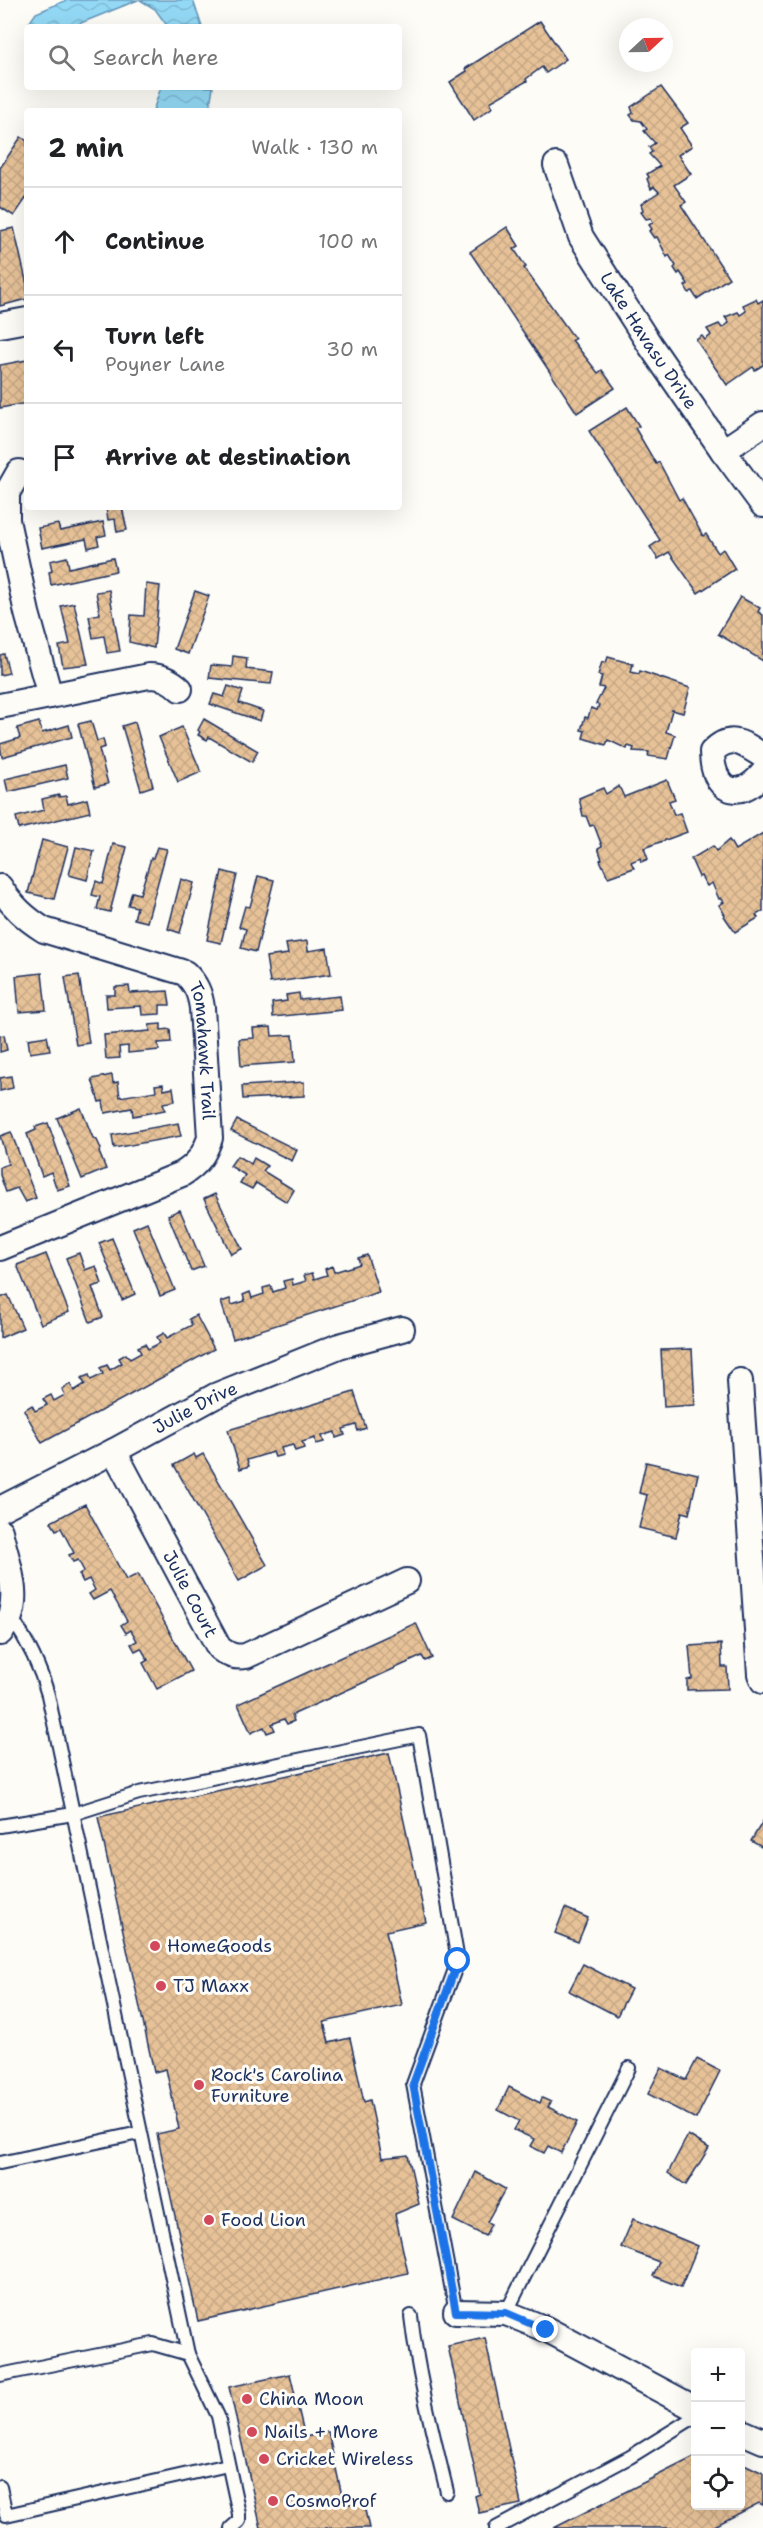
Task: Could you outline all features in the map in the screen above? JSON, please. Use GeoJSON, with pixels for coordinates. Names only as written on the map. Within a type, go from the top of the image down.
{"type":"FeatureCollection","features":[{"type":"Feature","properties":{"kind":"street","name":"Lake Havasu Drive"},"geometry":{"type":"LineString","coordinates":[[556,165],[581,237],[723,451],[763,505]]}},
{"type":"Feature","properties":{"kind":"street"},"geometry":{"type":"LineString","coordinates":[[0,325],[24,321]]}},
{"type":"Feature","properties":{"kind":"street"},"geometry":{"type":"LineString","coordinates":[[723,451],[763,424]]}},
{"type":"Feature","properties":{"kind":"street"},"geometry":{"type":"LineString","coordinates":[[19,472],[7,493],[7,520],[27,613],[50,696]]}},
{"type":"Feature","properties":{"kind":"street"},"geometry":{"type":"LineString","coordinates":[[0,706],[149,676],[158,676],[171,681],[180,689]]}},
{"type":"Feature","properties":{"kind":"street"},"geometry":{"type":"LineString","coordinates":[[763,756],[741,742],[730,741],[719,745],[712,752],[712,766],[718,782],[724,787],[745,788],[757,781],[763,773]]}},
{"type":"Feature","properties":{"kind":"street","name":"Tomahawk Trail"},"geometry":{"type":"LineString","coordinates":[[0,887],[10,903],[28,920],[44,930],[185,973],[193,981],[201,994],[210,1138],[204,1154],[194,1167],[182,1174],[0,1248]]}},
{"type":"Feature","properties":{"kind":"street","name":"Julie Drive"},"geometry":{"type":"LineString","coordinates":[[0,1509],[215,1396],[339,1346],[402,1329]]}},
{"type":"Feature","properties":{"kind":"street"},"geometry":{"type":"LineString","coordinates":[[740,1381],[760,1674],[763,1681]]}},
{"type":"Feature","properties":{"kind":"street","name":"Julie Court"},"geometry":{"type":"LineString","coordinates":[[114,1451],[219,1648],[228,1655],[246,1656],[407,1581]]}},
{"type":"Feature","properties":{"kind":"street"},"geometry":{"type":"LineString","coordinates":[[0,1531],[14,1594],[5,1625]]}},
{"type":"Feature","properties":{"kind":"street"},"geometry":{"type":"LineString","coordinates":[[456,2312],[506,2313],[546,2330],[691,2406]]}},
{"type":"Feature","properties":{"kind":"street"},"geometry":{"type":"LineString","coordinates":[[745,2433],[763,2441]]}},
{"type":"Feature","properties":{"kind":"lane"},"geometry":{"type":"LineString","coordinates":[[5,1625],[27,1640],[41,1670],[188,2354],[218,2415],[239,2514],[239,2521],[231,2528]]}},
{"type":"Feature","properties":{"kind":"lane"},"geometry":{"type":"LineString","coordinates":[[0,1826],[73,1814],[139,1793],[419,1736],[458,1961],[413,2084],[456,2312]]}},
{"type":"Feature","properties":{"kind":"lane"},"geometry":{"type":"LineString","coordinates":[[506,2313],[629,2068]]}},
{"type":"Feature","properties":{"kind":"lane"},"geometry":{"type":"LineString","coordinates":[[0,2163],[140,2133]]}},
{"type":"Feature","properties":{"kind":"lane"},"geometry":{"type":"LineString","coordinates":[[411,2316],[415,2349],[447,2492]]}},
{"type":"Feature","properties":{"kind":"lane"},"geometry":{"type":"LineString","coordinates":[[0,2375],[153,2344],[188,2354]]}},
{"type":"Feature","properties":{"kind":"lane"},"geometry":{"type":"LineString","coordinates":[[496,2528],[630,2457],[691,2419]]}},
{"type":"Feature","properties":{"kind":"lane"},"geometry":{"type":"LineString","coordinates":[[0,2487],[6,2515],[228,2465]]}},
{"type":"Feature","properties":{"kind":"water"},"geometry":{"type":"Polygon","coordinates":[[[67,0],[138,0],[78,24],[28,24],[36,13],[67,0]]]}},
{"type":"Feature","properties":{"kind":"water"},"geometry":{"type":"Polygon","coordinates":[[[140,0],[193,0],[201,24],[166,24],[155,9],[140,0]]]}},
{"type":"Feature","properties":{"kind":"water"},"geometry":{"type":"Polygon","coordinates":[[[160,90],[212,90],[210,108],[154,108],[160,90]]]}},
{"type":"Feature","properties":{"kind":"building"},"geometry":{"type":"Polygon","coordinates":[[[540,21],[566,59],[546,73],[542,67],[526,79],[527,81],[490,102],[493,107],[474,120],[450,82],[467,71],[465,69],[540,21]]]}},
{"type":"Feature","properties":{"kind":"building"},"geometry":{"type":"Polygon","coordinates":[[[661,87],[688,123],[680,128],[692,146],[678,155],[691,174],[674,185],[686,202],[681,205],[729,278],[697,299],[692,291],[689,293],[685,286],[688,284],[680,272],[678,274],[674,268],[676,266],[669,255],[667,257],[657,237],[654,238],[649,231],[652,229],[649,225],[653,222],[651,218],[646,219],[641,212],[643,210],[641,204],[659,192],[654,187],[651,189],[647,174],[660,166],[649,154],[652,152],[649,147],[655,143],[644,131],[647,129],[641,121],[634,120],[630,115],[633,113],[631,107],[661,87]]]}},
{"type":"Feature","properties":{"kind":"building"},"geometry":{"type":"Polygon","coordinates":[[[21,137],[24,139],[24,201],[14,216],[0,207],[0,168],[21,137]]]}},
{"type":"Feature","properties":{"kind":"building"},"geometry":{"type":"Polygon","coordinates":[[[507,227],[519,246],[514,249],[526,267],[524,268],[575,339],[572,340],[598,373],[602,370],[615,388],[577,413],[470,252],[507,227]]]}},
{"type":"Feature","properties":{"kind":"building"},"geometry":{"type":"Polygon","coordinates":[[[14,228],[24,272],[24,300],[0,306],[0,231],[14,228]]]}},
{"type":"Feature","properties":{"kind":"building"},"geometry":{"type":"Polygon","coordinates":[[[756,299],[758,303],[763,300],[763,365],[755,370],[753,367],[727,385],[696,340],[702,336],[705,340],[711,335],[707,329],[719,324],[722,328],[729,323],[725,317],[738,312],[740,315],[746,311],[743,305],[756,299]]]}},
{"type":"Feature","properties":{"kind":"building"},"geometry":{"type":"Polygon","coordinates":[[[24,361],[24,404],[0,408],[0,365],[24,361]]]}},
{"type":"Feature","properties":{"kind":"building"},"geometry":{"type":"Polygon","coordinates":[[[627,407],[639,426],[635,428],[656,464],[659,462],[679,500],[682,498],[703,536],[706,534],[718,553],[723,549],[735,569],[698,593],[669,552],[658,559],[650,547],[660,540],[589,431],[627,407]]]}},
{"type":"Feature","properties":{"kind":"building"},"geometry":{"type":"Polygon","coordinates":[[[106,510],[123,510],[127,530],[117,532],[115,519],[108,520],[106,510]]]}},
{"type":"Feature","properties":{"kind":"building"},"geometry":{"type":"Polygon","coordinates":[[[103,522],[106,535],[97,537],[99,545],[88,548],[86,539],[42,548],[38,528],[58,524],[60,531],[103,522]]]}},
{"type":"Feature","properties":{"kind":"building"},"geometry":{"type":"Polygon","coordinates":[[[67,557],[69,568],[113,558],[116,571],[51,585],[50,561],[67,557]]]}},
{"type":"Feature","properties":{"kind":"building"},"geometry":{"type":"Polygon","coordinates":[[[146,584],[160,586],[154,648],[129,642],[131,615],[144,616],[146,584]]]}},
{"type":"Feature","properties":{"kind":"building"},"geometry":{"type":"Polygon","coordinates":[[[109,590],[120,651],[107,653],[104,636],[93,638],[89,616],[100,614],[96,592],[109,590]]]}},
{"type":"Feature","properties":{"kind":"building"},"geometry":{"type":"Polygon","coordinates":[[[195,591],[209,596],[188,654],[174,649],[195,591]]]}},
{"type":"Feature","properties":{"kind":"building"},"geometry":{"type":"Polygon","coordinates":[[[740,597],[760,608],[758,612],[763,615],[763,661],[718,634],[740,597]]]}},
{"type":"Feature","properties":{"kind":"building"},"geometry":{"type":"Polygon","coordinates":[[[74,603],[88,664],[63,667],[59,646],[70,644],[61,606],[74,603]]]}},
{"type":"Feature","properties":{"kind":"building"},"geometry":{"type":"Polygon","coordinates":[[[4,654],[9,673],[0,675],[0,655],[4,654]]]}},
{"type":"Feature","properties":{"kind":"building"},"geometry":{"type":"Polygon","coordinates":[[[233,656],[247,658],[246,669],[273,672],[271,684],[209,678],[211,665],[232,667],[233,656]]]}},
{"type":"Feature","properties":{"kind":"building"},"geometry":{"type":"Polygon","coordinates":[[[608,657],[633,664],[631,672],[639,674],[640,671],[690,688],[683,713],[672,710],[666,732],[675,735],[668,759],[648,756],[649,752],[633,751],[634,748],[628,746],[627,749],[608,740],[606,745],[583,738],[585,731],[581,730],[585,717],[588,718],[591,708],[597,710],[599,705],[596,704],[604,688],[599,687],[602,676],[598,675],[602,662],[606,663],[608,657]]]}},
{"type":"Feature","properties":{"kind":"building"},"geometry":{"type":"Polygon","coordinates":[[[228,686],[243,691],[239,703],[263,711],[260,721],[210,704],[214,694],[224,697],[228,686]]]}},
{"type":"Feature","properties":{"kind":"building"},"geometry":{"type":"Polygon","coordinates":[[[204,719],[258,751],[252,762],[209,737],[207,740],[198,735],[204,719]]]}},
{"type":"Feature","properties":{"kind":"building"},"geometry":{"type":"Polygon","coordinates":[[[91,721],[97,741],[103,739],[105,747],[99,749],[108,784],[95,787],[78,724],[91,721]]]}},
{"type":"Feature","properties":{"kind":"building"},"geometry":{"type":"Polygon","coordinates":[[[39,722],[42,733],[69,725],[72,737],[2,757],[0,744],[20,738],[17,728],[39,722]]]}},
{"type":"Feature","properties":{"kind":"building"},"geometry":{"type":"Polygon","coordinates":[[[135,722],[153,786],[141,790],[122,726],[135,722]]]}},
{"type":"Feature","properties":{"kind":"building"},"geometry":{"type":"Polygon","coordinates":[[[182,727],[201,772],[178,782],[159,737],[182,727]]]}},
{"type":"Feature","properties":{"kind":"building"},"geometry":{"type":"Polygon","coordinates":[[[65,765],[68,778],[8,792],[5,779],[65,765]]]}},
{"type":"Feature","properties":{"kind":"building"},"geometry":{"type":"Polygon","coordinates":[[[667,780],[675,799],[669,801],[674,815],[680,813],[687,832],[644,848],[648,859],[641,862],[640,858],[631,862],[634,868],[608,877],[600,860],[602,859],[598,848],[602,846],[594,825],[590,826],[586,816],[583,816],[579,798],[603,788],[606,794],[619,786],[624,797],[667,780]]]}},
{"type":"Feature","properties":{"kind":"building"},"geometry":{"type":"Polygon","coordinates":[[[59,795],[59,797],[66,796],[68,804],[87,799],[90,812],[19,829],[16,817],[44,810],[42,799],[59,795]]]}},
{"type":"Feature","properties":{"kind":"building"},"geometry":{"type":"Polygon","coordinates":[[[763,833],[763,911],[756,915],[758,918],[735,932],[719,905],[724,902],[721,898],[719,899],[712,883],[707,886],[701,876],[699,877],[691,859],[713,846],[716,851],[729,840],[735,850],[763,833]]]}},
{"type":"Feature","properties":{"kind":"building"},"geometry":{"type":"Polygon","coordinates":[[[42,840],[68,847],[54,899],[28,893],[42,840]]]}},
{"type":"Feature","properties":{"kind":"building"},"geometry":{"type":"Polygon","coordinates":[[[113,844],[127,847],[110,912],[97,909],[100,897],[92,895],[96,881],[103,884],[113,844]]]}},
{"type":"Feature","properties":{"kind":"building"},"geometry":{"type":"Polygon","coordinates":[[[76,847],[94,851],[87,880],[69,875],[76,847]]]}},
{"type":"Feature","properties":{"kind":"building"},"geometry":{"type":"Polygon","coordinates":[[[157,847],[167,849],[147,922],[134,919],[137,907],[128,905],[132,892],[140,894],[151,858],[157,847]]]}},
{"type":"Feature","properties":{"kind":"building"},"geometry":{"type":"Polygon","coordinates":[[[222,871],[237,875],[221,943],[207,940],[222,871]]]}},
{"type":"Feature","properties":{"kind":"building"},"geometry":{"type":"Polygon","coordinates":[[[258,876],[274,880],[256,952],[241,948],[246,929],[239,927],[245,906],[250,907],[258,876]]]}},
{"type":"Feature","properties":{"kind":"building"},"geometry":{"type":"Polygon","coordinates":[[[181,879],[194,883],[180,933],[168,929],[181,879]]]}},
{"type":"Feature","properties":{"kind":"building"},"geometry":{"type":"Polygon","coordinates":[[[307,941],[308,951],[327,948],[331,974],[270,983],[266,957],[288,954],[286,944],[307,941]]]}},
{"type":"Feature","properties":{"kind":"building"},"geometry":{"type":"Polygon","coordinates":[[[42,973],[46,1010],[19,1012],[16,976],[42,973]]]}},
{"type":"Feature","properties":{"kind":"building"},"geometry":{"type":"Polygon","coordinates":[[[79,975],[89,1043],[76,1045],[65,977],[79,975]]]}},
{"type":"Feature","properties":{"kind":"building"},"geometry":{"type":"Polygon","coordinates":[[[129,986],[130,993],[168,991],[170,1005],[160,1005],[160,1014],[142,1015],[141,1006],[107,1008],[106,995],[115,995],[115,987],[129,986]]]}},
{"type":"Feature","properties":{"kind":"building"},"geometry":{"type":"Polygon","coordinates":[[[299,993],[300,1000],[340,996],[342,1010],[273,1017],[272,1003],[287,1001],[286,995],[299,993]]]}},
{"type":"Feature","properties":{"kind":"building"},"geometry":{"type":"Polygon","coordinates":[[[161,1024],[161,1030],[170,1029],[171,1042],[158,1043],[159,1050],[128,1053],[128,1046],[119,1047],[120,1058],[106,1059],[104,1035],[150,1031],[149,1025],[161,1024]]]}},
{"type":"Feature","properties":{"kind":"building"},"geometry":{"type":"Polygon","coordinates":[[[271,1027],[272,1036],[293,1035],[295,1062],[241,1066],[239,1039],[254,1038],[253,1028],[271,1027]]]}},
{"type":"Feature","properties":{"kind":"building"},"geometry":{"type":"Polygon","coordinates":[[[4,1035],[7,1050],[0,1052],[0,1036],[4,1035]]]}},
{"type":"Feature","properties":{"kind":"building"},"geometry":{"type":"Polygon","coordinates":[[[47,1036],[50,1050],[30,1053],[28,1039],[47,1036]]]}},
{"type":"Feature","properties":{"kind":"building"},"geometry":{"type":"Polygon","coordinates":[[[112,1075],[113,1083],[118,1082],[120,1097],[156,1091],[155,1085],[163,1084],[164,1090],[173,1088],[175,1101],[163,1103],[165,1110],[133,1116],[132,1108],[105,1113],[103,1101],[99,1102],[92,1079],[112,1075]]]}},
{"type":"Feature","properties":{"kind":"building"},"geometry":{"type":"Polygon","coordinates":[[[11,1076],[13,1088],[0,1091],[0,1078],[11,1076]]]}},
{"type":"Feature","properties":{"kind":"building"},"geometry":{"type":"Polygon","coordinates":[[[304,1082],[304,1096],[243,1099],[242,1086],[304,1082]]]}},
{"type":"Feature","properties":{"kind":"building"},"geometry":{"type":"Polygon","coordinates":[[[81,1108],[93,1138],[97,1140],[101,1149],[99,1152],[106,1169],[82,1179],[57,1118],[81,1108]]]}},
{"type":"Feature","properties":{"kind":"building"},"geometry":{"type":"Polygon","coordinates":[[[237,1120],[297,1150],[292,1161],[231,1131],[237,1120]]]}},
{"type":"Feature","properties":{"kind":"building"},"geometry":{"type":"Polygon","coordinates":[[[48,1123],[70,1186],[57,1190],[51,1172],[42,1176],[27,1134],[36,1130],[35,1127],[48,1123]]]}},
{"type":"Feature","properties":{"kind":"building"},"geometry":{"type":"Polygon","coordinates":[[[178,1123],[181,1136],[114,1148],[112,1135],[178,1123]]]}},
{"type":"Feature","properties":{"kind":"building"},"geometry":{"type":"Polygon","coordinates":[[[11,1132],[36,1198],[25,1202],[17,1188],[6,1192],[0,1175],[0,1167],[8,1164],[0,1136],[11,1132]]]}},
{"type":"Feature","properties":{"kind":"building"},"geometry":{"type":"Polygon","coordinates":[[[237,1156],[251,1164],[254,1158],[267,1166],[263,1171],[294,1190],[287,1202],[256,1183],[252,1189],[240,1183],[245,1175],[230,1166],[237,1156]]]}},
{"type":"Feature","properties":{"kind":"building"},"geometry":{"type":"Polygon","coordinates":[[[215,1194],[242,1249],[231,1254],[204,1199],[215,1194]]]}},
{"type":"Feature","properties":{"kind":"building"},"geometry":{"type":"Polygon","coordinates":[[[180,1210],[204,1266],[191,1271],[168,1215],[180,1210]]]}},
{"type":"Feature","properties":{"kind":"building"},"geometry":{"type":"Polygon","coordinates":[[[147,1222],[175,1290],[160,1296],[133,1228],[147,1222]]]}},
{"type":"Feature","properties":{"kind":"building"},"geometry":{"type":"Polygon","coordinates":[[[112,1238],[135,1294],[122,1300],[99,1243],[112,1238]]]}},
{"type":"Feature","properties":{"kind":"building"},"geometry":{"type":"Polygon","coordinates":[[[79,1253],[85,1270],[96,1266],[102,1284],[92,1287],[103,1317],[90,1322],[66,1258],[79,1253]]]}},
{"type":"Feature","properties":{"kind":"building"},"geometry":{"type":"Polygon","coordinates":[[[46,1254],[69,1312],[41,1324],[17,1265],[46,1254]]]}},
{"type":"Feature","properties":{"kind":"building"},"geometry":{"type":"Polygon","coordinates":[[[367,1255],[379,1292],[233,1339],[221,1302],[230,1299],[232,1305],[245,1301],[243,1295],[250,1292],[252,1298],[264,1294],[263,1288],[271,1286],[273,1292],[285,1288],[283,1281],[292,1279],[293,1285],[306,1281],[304,1275],[312,1273],[314,1279],[327,1275],[325,1269],[332,1266],[334,1272],[360,1264],[358,1258],[367,1255]]]}},
{"type":"Feature","properties":{"kind":"building"},"geometry":{"type":"Polygon","coordinates":[[[8,1295],[23,1328],[0,1338],[0,1298],[8,1295]]]}},
{"type":"Feature","properties":{"kind":"building"},"geometry":{"type":"Polygon","coordinates":[[[196,1315],[214,1349],[42,1443],[24,1410],[32,1405],[35,1411],[47,1405],[43,1399],[51,1395],[54,1401],[65,1395],[62,1389],[70,1384],[74,1391],[85,1384],[81,1378],[89,1375],[91,1380],[103,1374],[100,1368],[107,1365],[110,1370],[122,1363],[119,1358],[126,1354],[130,1359],[141,1353],[138,1347],[145,1344],[148,1349],[160,1343],[157,1337],[164,1333],[167,1338],[192,1325],[189,1319],[196,1315]]]}},
{"type":"Feature","properties":{"kind":"building"},"geometry":{"type":"Polygon","coordinates":[[[692,1349],[695,1405],[664,1407],[661,1350],[692,1349]]]}},
{"type":"Feature","properties":{"kind":"building"},"geometry":{"type":"Polygon","coordinates":[[[354,1392],[366,1428],[358,1431],[356,1425],[343,1429],[345,1435],[336,1438],[335,1432],[322,1436],[324,1442],[316,1444],[315,1438],[302,1442],[304,1448],[295,1451],[293,1445],[281,1448],[283,1455],[275,1457],[273,1452],[247,1460],[249,1466],[240,1469],[228,1430],[354,1392]]]}},
{"type":"Feature","properties":{"kind":"building"},"geometry":{"type":"Polygon","coordinates":[[[194,1454],[196,1458],[203,1454],[267,1565],[239,1581],[174,1465],[194,1454]]]}},
{"type":"Feature","properties":{"kind":"building"},"geometry":{"type":"Polygon","coordinates":[[[646,1462],[698,1474],[689,1514],[682,1512],[676,1537],[639,1528],[647,1495],[639,1493],[646,1462]]]}},
{"type":"Feature","properties":{"kind":"building"},"geometry":{"type":"Polygon","coordinates":[[[85,1504],[126,1580],[138,1574],[191,1671],[157,1689],[143,1663],[148,1660],[141,1648],[135,1651],[131,1644],[137,1641],[131,1630],[126,1633],[121,1625],[127,1621],[110,1591],[93,1600],[89,1594],[95,1590],[89,1579],[83,1582],[79,1574],[84,1571],[78,1560],[73,1562],[69,1555],[74,1553],[61,1528],[56,1530],[51,1522],[85,1504]]]}},
{"type":"Feature","properties":{"kind":"building"},"geometry":{"type":"Polygon","coordinates":[[[416,1623],[432,1658],[425,1661],[422,1656],[292,1715],[294,1721],[287,1724],[284,1719],[272,1724],[275,1730],[267,1733],[264,1727],[251,1733],[238,1704],[416,1623]]]}},
{"type":"Feature","properties":{"kind":"building"},"geometry":{"type":"Polygon","coordinates":[[[721,1644],[722,1667],[727,1667],[728,1689],[687,1690],[687,1680],[692,1679],[689,1646],[721,1644]]]}},
{"type":"Feature","properties":{"kind":"building"},"geometry":{"type":"Polygon","coordinates":[[[389,1753],[426,1922],[386,1931],[402,2005],[324,2022],[329,2043],[350,2038],[364,2102],[370,2100],[382,2158],[408,2155],[419,2204],[395,2214],[408,2273],[198,2321],[157,2134],[179,2129],[166,2069],[154,2072],[98,1817],[389,1753]]]}},
{"type":"Feature","properties":{"kind":"building"},"geometry":{"type":"Polygon","coordinates":[[[763,1821],[763,1848],[751,1841],[763,1821]]]}},
{"type":"Feature","properties":{"kind":"building"},"geometry":{"type":"Polygon","coordinates":[[[565,1908],[588,1918],[578,1942],[555,1933],[565,1908]]]}},
{"type":"Feature","properties":{"kind":"building"},"geometry":{"type":"Polygon","coordinates":[[[583,1964],[631,1989],[617,2016],[569,1991],[583,1964]]]}},
{"type":"Feature","properties":{"kind":"building"},"geometry":{"type":"Polygon","coordinates":[[[697,2059],[720,2071],[696,2119],[648,2094],[661,2068],[686,2080],[697,2059]]]}},
{"type":"Feature","properties":{"kind":"building"},"geometry":{"type":"Polygon","coordinates":[[[509,2087],[540,2103],[542,2098],[551,2102],[548,2107],[577,2122],[561,2153],[548,2146],[544,2153],[530,2146],[534,2139],[514,2130],[519,2121],[498,2110],[509,2087]]]}},
{"type":"Feature","properties":{"kind":"building"},"geometry":{"type":"Polygon","coordinates":[[[688,2135],[709,2148],[686,2185],[668,2173],[688,2135]]]}},
{"type":"Feature","properties":{"kind":"building"},"geometry":{"type":"Polygon","coordinates":[[[476,2172],[505,2189],[487,2222],[491,2224],[485,2236],[453,2220],[476,2172]]]}},
{"type":"Feature","properties":{"kind":"building"},"geometry":{"type":"Polygon","coordinates":[[[633,2219],[698,2246],[681,2287],[653,2276],[659,2262],[621,2247],[633,2219]]]}},
{"type":"Feature","properties":{"kind":"building"},"geometry":{"type":"Polygon","coordinates":[[[485,2338],[521,2504],[479,2513],[475,2496],[480,2494],[448,2346],[485,2338]]]}},
{"type":"Feature","properties":{"kind":"building"},"geometry":{"type":"Polygon","coordinates":[[[290,2374],[305,2437],[328,2432],[344,2505],[363,2501],[369,2528],[261,2528],[229,2387],[290,2374]]]}},
{"type":"Feature","properties":{"kind":"building"},"geometry":{"type":"Polygon","coordinates":[[[691,2459],[691,2510],[745,2510],[745,2464],[763,2473],[763,2505],[759,2503],[711,2528],[554,2528],[691,2459]]]}},
{"type":"Feature","properties":{"kind":"place","name":"HomeGoods"},"geometry":{"type":"Point","coordinates":[155,1946]}},
{"type":"Feature","properties":{"kind":"place","name":"TJ Maxx"},"geometry":{"type":"Point","coordinates":[161,1986]}},
{"type":"Feature","properties":{"kind":"place","name":"Rock's Carolina Furniture"},"geometry":{"type":"Point","coordinates":[199,2085]}},
{"type":"Feature","properties":{"kind":"place","name":"Food Lion"},"geometry":{"type":"Point","coordinates":[209,2220]}},
{"type":"Feature","properties":{"kind":"place","name":"China Moon"},"geometry":{"type":"Point","coordinates":[247,2399]}},
{"type":"Feature","properties":{"kind":"place","name":"Nails + More"},"geometry":{"type":"Point","coordinates":[252,2432]}},
{"type":"Feature","properties":{"kind":"place","name":"Cricket Wireless"},"geometry":{"type":"Point","coordinates":[264,2459]}},
{"type":"Feature","properties":{"kind":"place","name":"CosmoProf"},"geometry":{"type":"Point","coordinates":[273,2501]}},
{"type":"Feature","properties":{"kind":"route"},"geometry":{"type":"LineString","coordinates":[[458,1961],[413,2084],[456,2312],[506,2313],[546,2330]]}}]}
